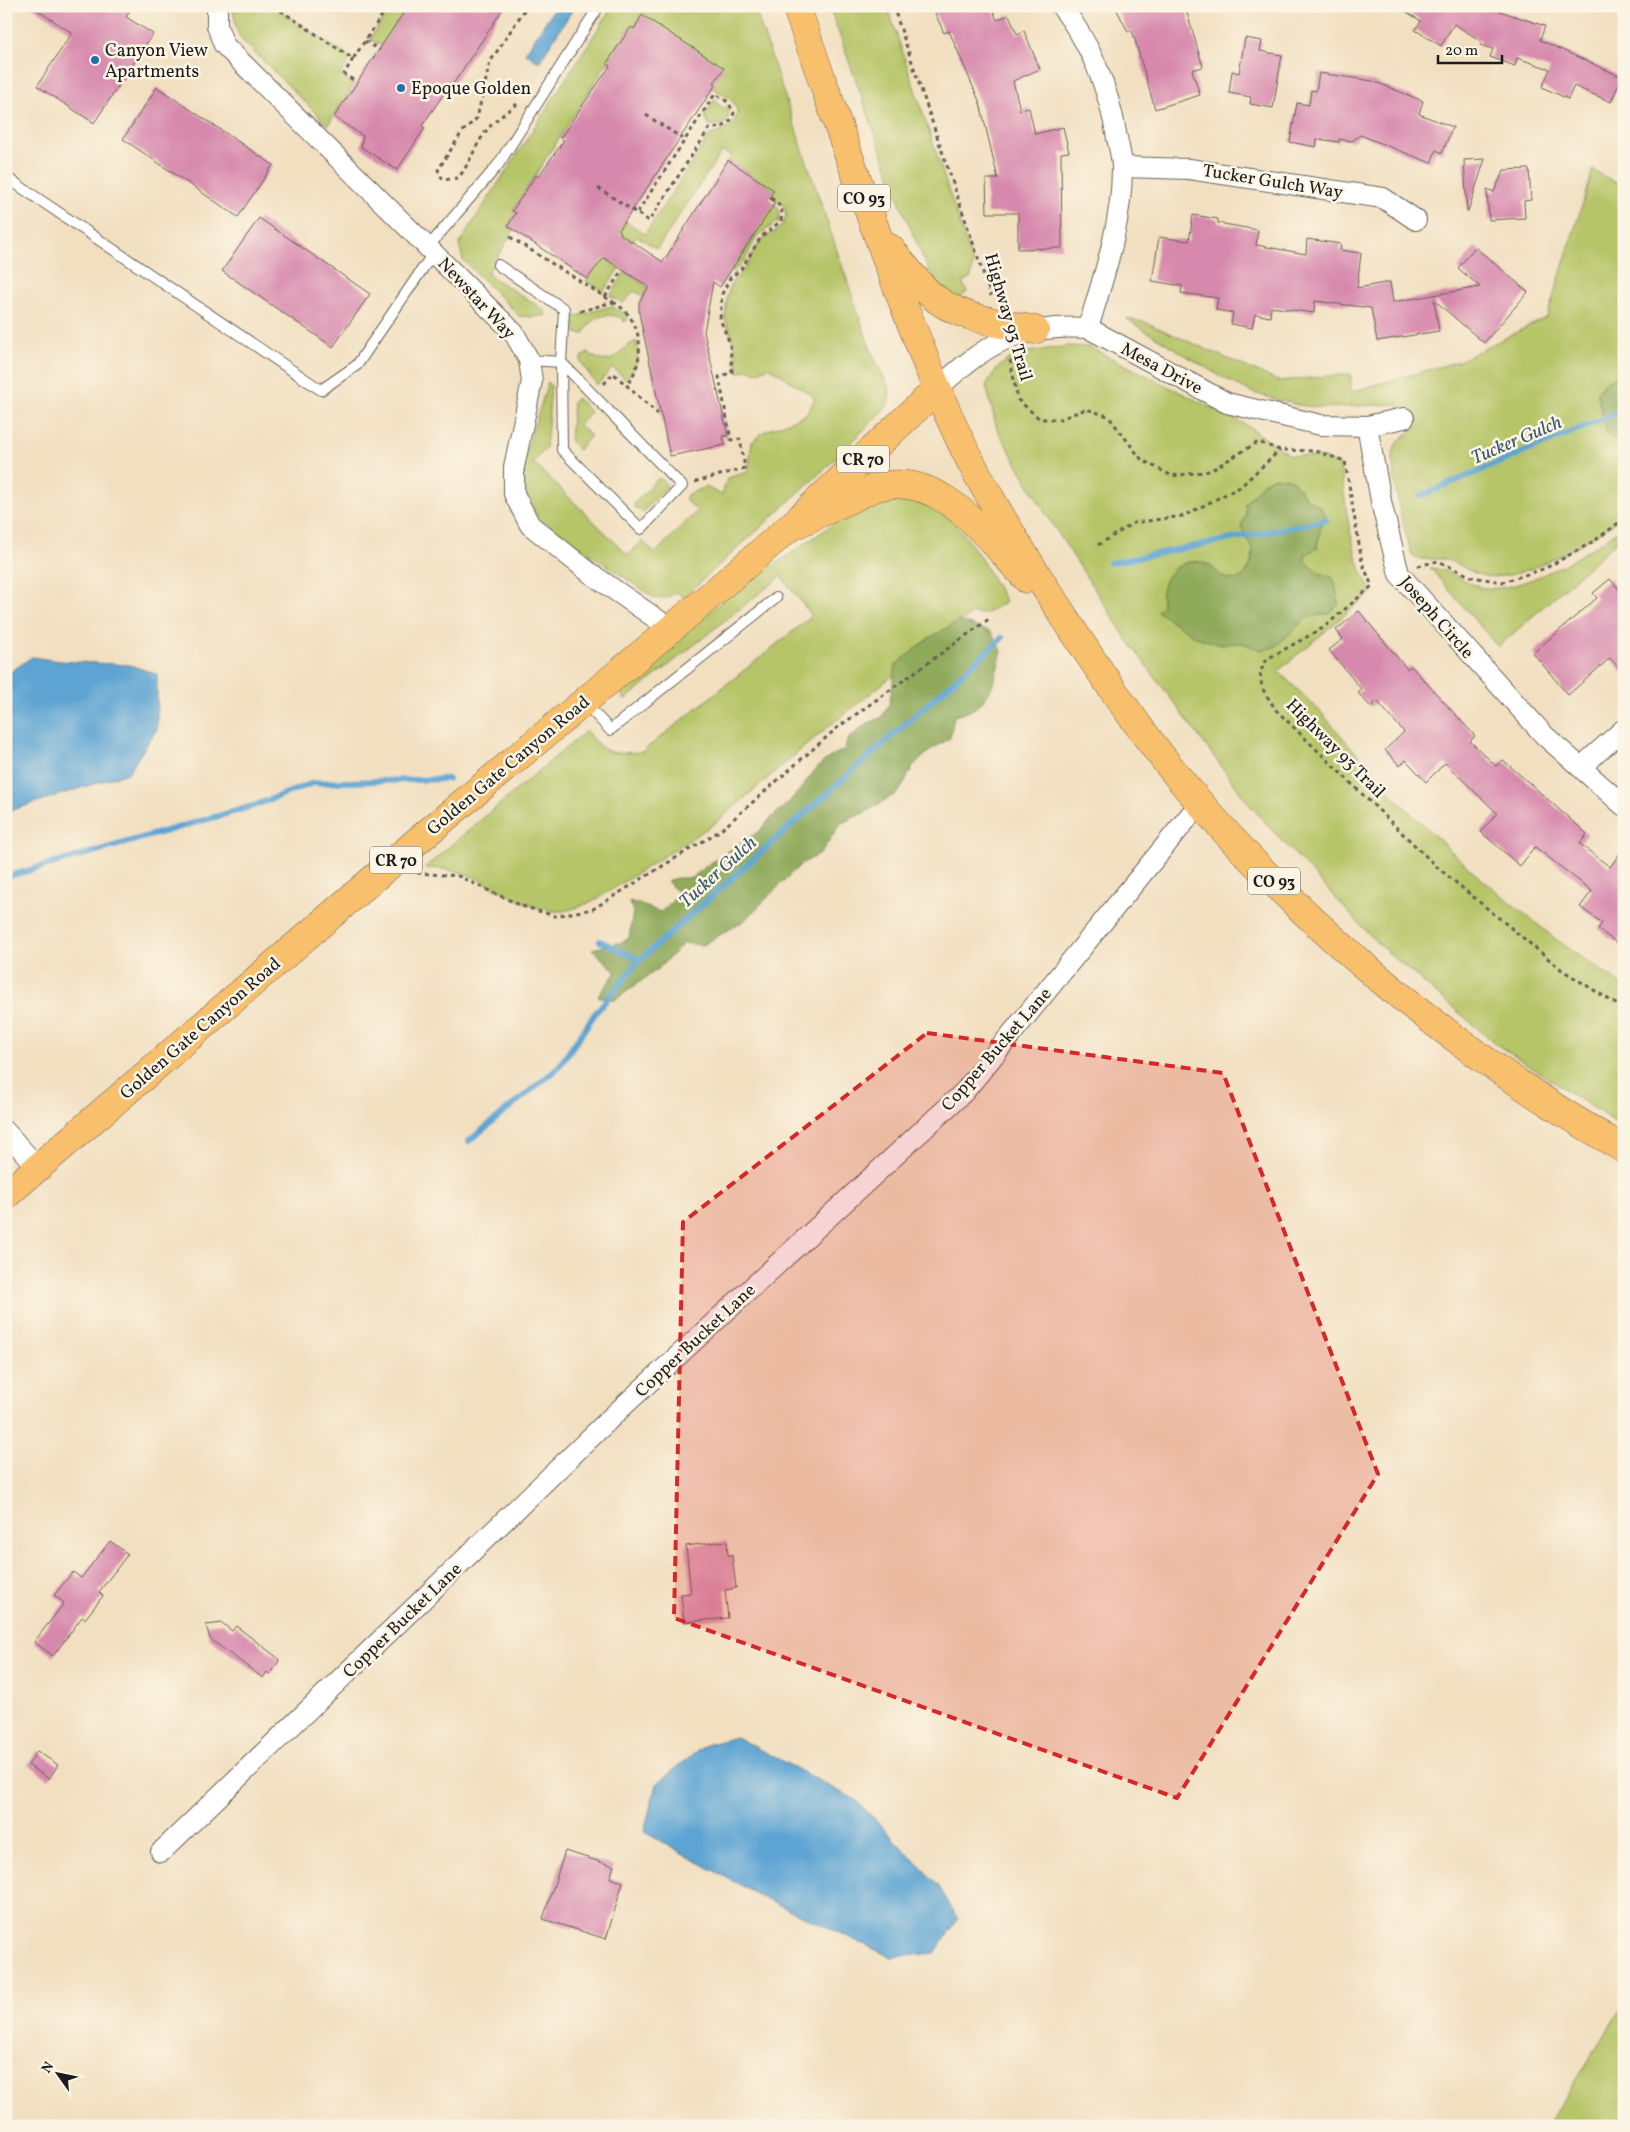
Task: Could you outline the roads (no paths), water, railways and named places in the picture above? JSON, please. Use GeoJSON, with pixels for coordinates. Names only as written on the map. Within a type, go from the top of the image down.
{"type":"FeatureCollection","features":[{"type":"Feature","properties":{"kind":"main road","name":"CO 93"},"geometry":{"type":"LineString","coordinates":[[796,6],[876,232],[937,389],[974,468],[1065,618],[1138,727],[1200,803],[1274,882],[1329,934],[1428,1018],[1568,1117],[1624,1149]]}},
{"type":"Feature","properties":{"kind":"main road"},"geometry":{"type":"LineString","coordinates":[[876,232],[931,296],[1003,330],[1035,330]]}},
{"type":"Feature","properties":{"kind":"main road","name":"Golden Gate Canyon Road"},"geometry":{"type":"LineString","coordinates":[[6,1195],[379,874],[789,528],[937,389]]}},
{"type":"Feature","properties":{"kind":"main road"},"geometry":{"type":"LineString","coordinates":[[789,528],[883,485],[910,485],[924,488],[937,494],[961,511],[1065,618]]}},
{"type":"Feature","properties":{"kind":"street","name":"Newstar Way"},"geometry":{"type":"LineString","coordinates":[[217,6],[217,26],[224,45],[267,90],[431,249],[514,333],[529,360],[532,380],[514,467],[514,494],[530,525],[590,573],[671,629]]}},
{"type":"Feature","properties":{"kind":"street"},"geometry":{"type":"LineString","coordinates":[[1061,6],[1086,44],[1100,74],[1112,107],[1122,167],[1115,230],[1106,273],[1088,328]]}},
{"type":"Feature","properties":{"kind":"street","name":"Tucker Gulch Way"},"geometry":{"type":"LineString","coordinates":[[1122,167],[1189,168],[1383,198],[1416,220]]}},
{"type":"Feature","properties":{"kind":"street","name":"Mesa Drive"},"geometry":{"type":"LineString","coordinates":[[1035,330],[1062,326],[1088,328],[1227,403],[1320,425],[1367,426],[1404,418]]}},
{"type":"Feature","properties":{"kind":"street"},"geometry":{"type":"LineString","coordinates":[[937,389],[1003,330]]}},
{"type":"Feature","properties":{"kind":"street","name":"Joseph Circle"},"geometry":{"type":"LineString","coordinates":[[1367,426],[1382,506],[1399,574],[1544,735],[1624,806]]}},
{"type":"Feature","properties":{"kind":"street"},"geometry":{"type":"LineString","coordinates":[[1581,768],[1624,729]]}},
{"type":"Feature","properties":{"kind":"street","name":"Copper Bucket Lane"},"geometry":{"type":"LineString","coordinates":[[161,1852],[617,1412],[964,1092],[1200,803]]}},
{"type":"Feature","properties":{"kind":"street"},"geometry":{"type":"LineString","coordinates":[[6,1132],[38,1168]]}},
{"type":"Feature","properties":{"kind":"lane"},"geometry":{"type":"LineString","coordinates":[[6,177],[321,390],[357,365],[431,249],[498,165],[599,6]]}},
{"type":"Feature","properties":{"kind":"lane"},"geometry":{"type":"LineString","coordinates":[[498,264],[564,309],[561,362],[562,450],[641,529],[682,486],[561,362],[529,360]]}},
{"type":"Feature","properties":{"kind":"lane"},"geometry":{"type":"LineString","coordinates":[[584,702],[610,730],[776,598]]}},
{"type":"Feature","properties":{"kind":"water"},"geometry":{"type":"Polygon","coordinates":[[[556,6],[575,6],[539,62],[525,53],[556,6]]]}},
{"type":"Feature","properties":{"kind":"water"},"geometry":{"type":"Polygon","coordinates":[[[32,657],[60,661],[130,665],[157,674],[157,729],[128,773],[6,812],[6,675],[32,657]]]}},
{"type":"Feature","properties":{"kind":"water"},"geometry":{"type":"Polygon","coordinates":[[[736,1737],[856,1800],[938,1885],[958,1919],[935,1953],[891,1957],[756,1894],[644,1832],[656,1784],[705,1745],[736,1737]]]}},
{"type":"Feature","properties":{"kind":"waterway","name":"Tucker Gulch"},"geometry":{"type":"LineString","coordinates":[[1420,496],[1624,410]]}},
{"type":"Feature","properties":{"kind":"waterway","name":"Tucker Gulch"},"geometry":{"type":"LineString","coordinates":[[1110,563],[1326,520]]}},
{"type":"Feature","properties":{"kind":"waterway","name":"Tucker Gulch"},"geometry":{"type":"LineString","coordinates":[[469,1141],[558,1068],[596,1012],[640,960],[1002,638]]}},
{"type":"Feature","properties":{"kind":"waterway"},"geometry":{"type":"LineString","coordinates":[[6,877],[253,806],[313,783],[448,779]]}},
{"type":"Feature","properties":{"kind":"waterway"},"geometry":{"type":"LineString","coordinates":[[600,941],[640,960]]}},
{"type":"Feature","properties":{"kind":"place","name":"Canyon View Apartments"},"geometry":{"type":"Point","coordinates":[95,60]}},
{"type":"Feature","properties":{"kind":"place","name":"Epoque Golden"},"geometry":{"type":"Point","coordinates":[401,88]}}]}
